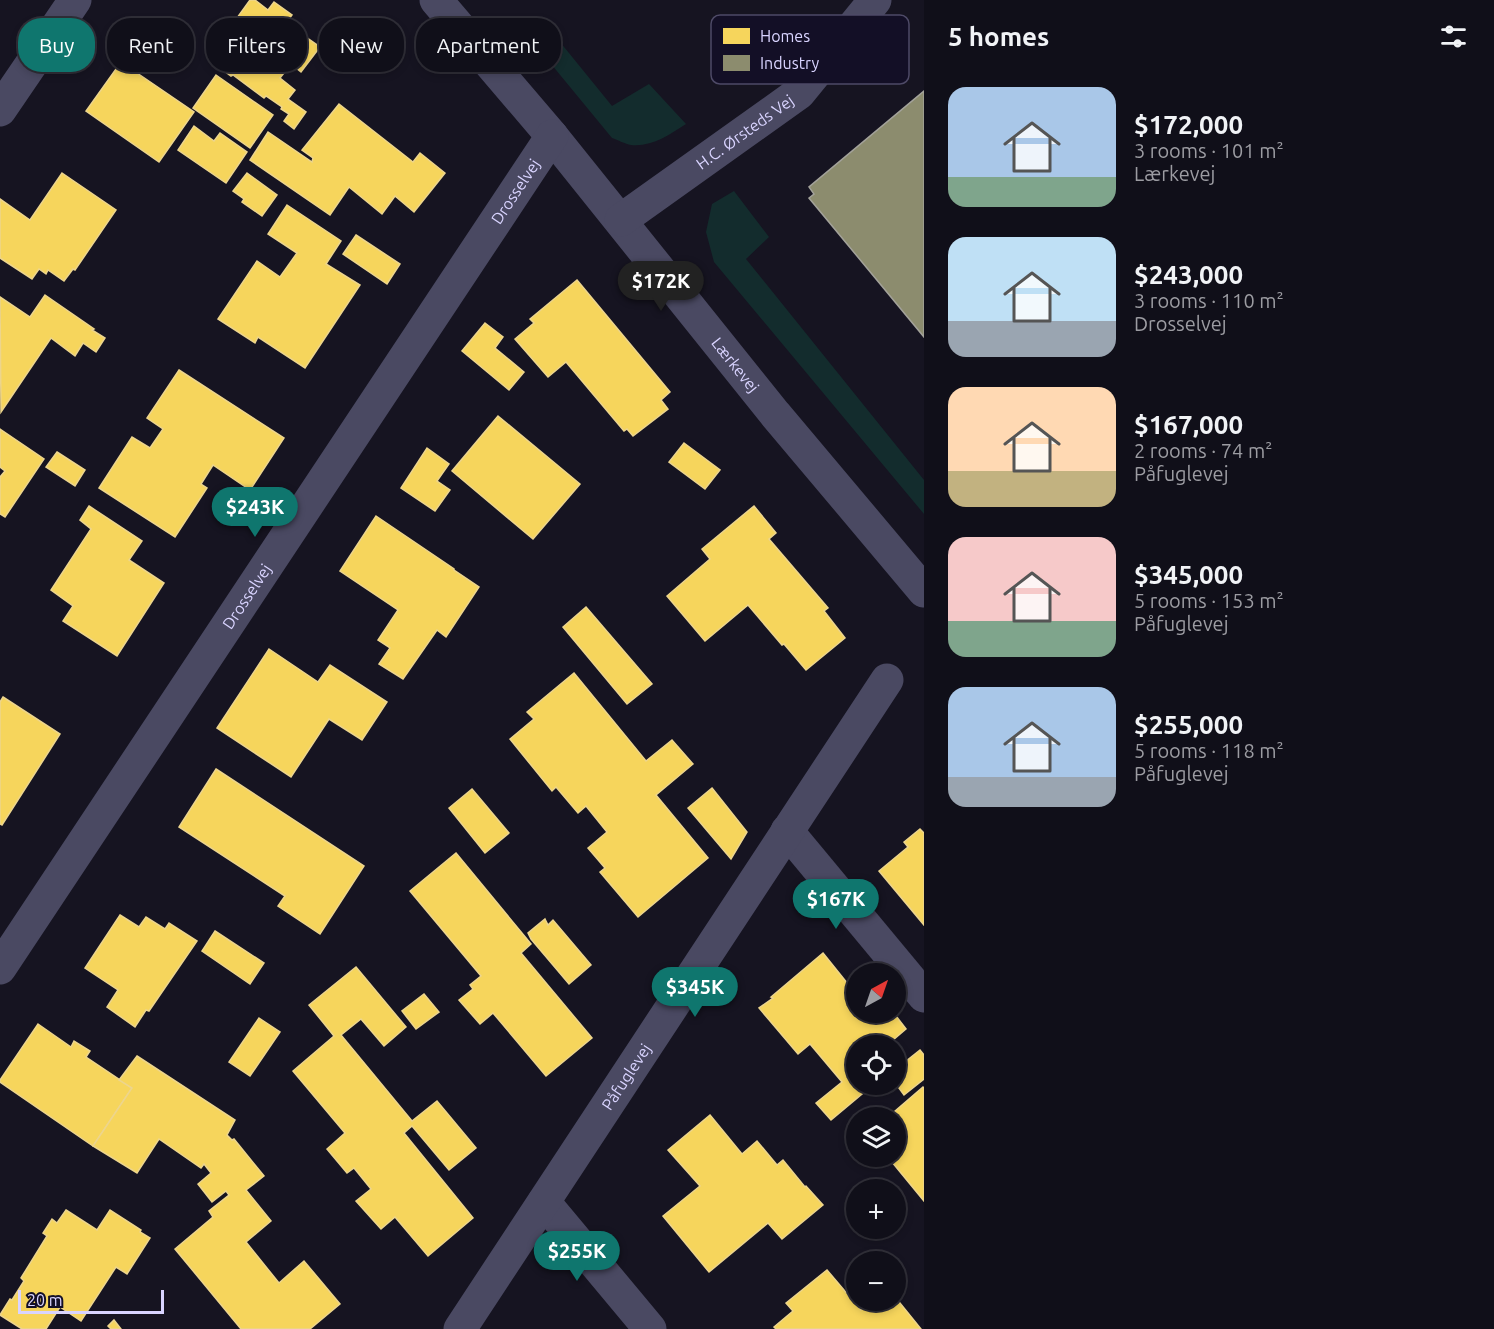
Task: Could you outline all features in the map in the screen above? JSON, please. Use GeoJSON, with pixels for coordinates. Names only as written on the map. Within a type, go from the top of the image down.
{"type":"FeatureCollection","features":[{"type":"Feature","properties":{"kind":"street"},"geometry":{"type":"LineString","coordinates":[[0,110],[75,0]]}},
{"type":"Feature","properties":{"kind":"street","name":"Lærkevej"},"geometry":{"type":"LineString","coordinates":[[436,0],[552,136],[776,414],[924,591]]}},
{"type":"Feature","properties":{"kind":"street","name":"H.C. Ørsteds Vej"},"geometry":{"type":"LineString","coordinates":[[863,15],[875,0]]}},
{"type":"Feature","properties":{"kind":"street","name":"H.C. Ørsteds Vej"},"geometry":{"type":"LineString","coordinates":[[621,220],[800,93],[807,84]]}},
{"type":"Feature","properties":{"kind":"street","name":"Drosselvej"},"geometry":{"type":"LineString","coordinates":[[0,968],[552,136]]}},
{"type":"Feature","properties":{"kind":"street","name":"Påfuglevej"},"geometry":{"type":"LineString","coordinates":[[460,1329],[887,680]]}},
{"type":"Feature","properties":{"kind":"street"},"geometry":{"type":"LineString","coordinates":[[787,831],[924,996]]}},
{"type":"Feature","properties":{"kind":"street"},"geometry":{"type":"LineString","coordinates":[[544,1202],[650,1329]]}},
{"type":"Feature","properties":{"kind":"green space"},"geometry":{"type":"Polygon","coordinates":[[[561,43],[612,106],[649,84],[686,124],[646,144],[631,145],[612,138],[558,72],[561,72],[561,43]]]}},
{"type":"Feature","properties":{"kind":"green space"},"geometry":{"type":"Polygon","coordinates":[[[734,191],[769,237],[746,259],[924,480],[924,514],[714,262],[706,232],[712,204],[734,191]]]}},
{"type":"Feature","properties":{"kind":"building: Homes"},"geometry":{"type":"Polygon","coordinates":[[[250,0],[255,0],[268,10],[274,2],[292,15],[290,18],[237,18],[250,0]]]}},
{"type":"Feature","properties":{"kind":"building: Homes"},"geometry":{"type":"Polygon","coordinates":[[[307,38],[319,48],[307,64],[307,38]]]}},
{"type":"Feature","properties":{"kind":"building: Homes"},"geometry":{"type":"Polygon","coordinates":[[[114,72],[136,72],[194,112],[159,162],[86,111],[114,72]]]}},
{"type":"Feature","properties":{"kind":"building: Homes"},"geometry":{"type":"Polygon","coordinates":[[[226,72],[285,72],[280,78],[295,90],[288,99],[306,112],[294,129],[284,121],[289,114],[281,109],[282,107],[266,96],[264,98],[233,75],[226,72]]]}},
{"type":"Feature","properties":{"kind":"building: Homes"},"geometry":{"type":"Polygon","coordinates":[[[216,75],[273,115],[250,148],[193,108],[216,75]]]}},
{"type":"Feature","properties":{"kind":"building: Homes"},"geometry":{"type":"Polygon","coordinates":[[[339,104],[413,162],[420,153],[445,173],[414,212],[395,196],[382,214],[349,187],[330,215],[250,160],[268,132],[312,162],[313,158],[302,150],[339,104]]]}},
{"type":"Feature","properties":{"kind":"building: Homes"},"geometry":{"type":"Polygon","coordinates":[[[194,126],[214,141],[220,133],[247,152],[226,183],[178,150],[194,126]]]}},
{"type":"Feature","properties":{"kind":"building: Homes"},"geometry":{"type":"Polygon","coordinates":[[[62,173],[116,210],[75,270],[73,269],[64,281],[48,270],[46,274],[39,269],[32,279],[0,258],[0,199],[30,220],[62,173]]]}},
{"type":"Feature","properties":{"kind":"building: Homes"},"geometry":{"type":"Polygon","coordinates":[[[247,173],[277,195],[262,216],[242,202],[244,199],[233,191],[247,173]]]}},
{"type":"Feature","properties":{"kind":"building: Homes"},"geometry":{"type":"Polygon","coordinates":[[[287,205],[341,241],[326,264],[360,285],[305,368],[258,337],[255,343],[218,319],[257,261],[280,277],[297,253],[268,234],[287,205]]]}},
{"type":"Feature","properties":{"kind":"building: Homes"},"geometry":{"type":"Polygon","coordinates":[[[356,235],[400,264],[387,284],[343,254],[356,235]]]}},
{"type":"Feature","properties":{"kind":"building: Homes"},"geometry":{"type":"Polygon","coordinates":[[[577,280],[670,392],[661,400],[668,409],[633,436],[627,429],[624,431],[566,362],[548,377],[515,339],[534,323],[530,319],[577,280]]]}},
{"type":"Feature","properties":{"kind":"building: Homes"},"geometry":{"type":"Polygon","coordinates":[[[45,295],[105,338],[96,352],[83,343],[75,356],[51,338],[1,412],[0,297],[30,317],[45,295]]]}},
{"type":"Feature","properties":{"kind":"building: Homes"},"geometry":{"type":"Polygon","coordinates":[[[485,323],[503,337],[495,348],[524,372],[509,390],[462,351],[485,323]]]}},
{"type":"Feature","properties":{"kind":"building: Homes"},"geometry":{"type":"Polygon","coordinates":[[[179,370],[284,438],[250,490],[213,465],[201,484],[207,488],[175,537],[99,488],[132,437],[150,448],[163,429],[147,418],[179,370]]]}},
{"type":"Feature","properties":{"kind":"building: Homes"},"geometry":{"type":"Polygon","coordinates":[[[498,416],[580,484],[533,539],[452,471],[498,416]]]}},
{"type":"Feature","properties":{"kind":"building: Homes"},"geometry":{"type":"Polygon","coordinates":[[[0,429],[44,459],[5,517],[0,514],[0,477],[5,471],[0,467],[0,429]]]}},
{"type":"Feature","properties":{"kind":"building: Homes"},"geometry":{"type":"Polygon","coordinates":[[[684,443],[720,470],[705,489],[669,462],[684,443]]]}},
{"type":"Feature","properties":{"kind":"building: Homes"},"geometry":{"type":"Polygon","coordinates":[[[427,448],[449,464],[437,481],[450,490],[435,511],[401,488],[427,448]]]}},
{"type":"Feature","properties":{"kind":"building: Homes"},"geometry":{"type":"Polygon","coordinates":[[[57,452],[85,470],[75,486],[46,467],[57,452]]]}},
{"type":"Feature","properties":{"kind":"building: Homes"},"geometry":{"type":"Polygon","coordinates":[[[89,506],[142,541],[129,560],[164,583],[117,656],[63,621],[73,606],[51,590],[91,529],[80,520],[89,506]]]}},
{"type":"Feature","properties":{"kind":"building: Homes"},"geometry":{"type":"Polygon","coordinates":[[[754,506],[776,533],[769,539],[828,608],[824,611],[845,638],[806,670],[748,605],[705,641],[667,596],[710,559],[702,549],[754,506]]]}},
{"type":"Feature","properties":{"kind":"building: Homes"},"geometry":{"type":"Polygon","coordinates":[[[376,516],[479,587],[446,637],[437,630],[403,679],[379,664],[390,648],[378,640],[398,610],[340,571],[376,516]]]}},
{"type":"Feature","properties":{"kind":"building: Homes"},"geometry":{"type":"Polygon","coordinates":[[[586,607],[652,684],[627,704],[563,627],[586,607]]]}},
{"type":"Feature","properties":{"kind":"building: Homes"},"geometry":{"type":"Polygon","coordinates":[[[269,649],[318,682],[330,665],[387,702],[362,740],[329,719],[291,777],[217,728],[269,649]]]}},
{"type":"Feature","properties":{"kind":"building: Homes"},"geometry":{"type":"Polygon","coordinates":[[[574,673],[646,761],[672,740],[693,764],[656,795],[708,858],[638,917],[600,872],[605,868],[588,848],[607,832],[586,806],[578,813],[556,787],[552,791],[510,739],[534,719],[527,712],[574,673]]]}},
{"type":"Feature","properties":{"kind":"building: Homes"},"geometry":{"type":"Polygon","coordinates":[[[3,697],[60,734],[2,825],[0,824],[0,702],[3,697]]]}},
{"type":"Feature","properties":{"kind":"building: Homes"},"geometry":{"type":"Polygon","coordinates":[[[216,769],[364,866],[320,934],[278,906],[285,896],[179,827],[216,769]]]}},
{"type":"Feature","properties":{"kind":"building: Homes"},"geometry":{"type":"Polygon","coordinates":[[[712,788],[747,832],[731,859],[688,808],[712,788]]]}},
{"type":"Feature","properties":{"kind":"building: Homes"},"geometry":{"type":"Polygon","coordinates":[[[472,789],[509,833],[485,853],[449,808],[472,789]]]}},
{"type":"Feature","properties":{"kind":"building: Homes"},"geometry":{"type":"Polygon","coordinates":[[[920,829],[924,833],[924,925],[879,871],[908,847],[904,842],[920,829]]]}},
{"type":"Feature","properties":{"kind":"building: Homes"},"geometry":{"type":"Polygon","coordinates":[[[456,853],[531,944],[521,953],[592,1038],[546,1076],[493,1013],[480,1024],[459,1000],[473,989],[470,985],[481,976],[410,891],[456,853]]]}},
{"type":"Feature","properties":{"kind":"building: Homes"},"geometry":{"type":"Polygon","coordinates":[[[120,915],[139,927],[146,917],[165,929],[169,923],[197,941],[149,1011],[146,1010],[135,1027],[107,1007],[118,990],[85,968],[120,915]]]}},
{"type":"Feature","properties":{"kind":"building: Homes"},"geometry":{"type":"Polygon","coordinates":[[[545,919],[548,925],[553,920],[591,965],[569,984],[528,933],[545,919]]]}},
{"type":"Feature","properties":{"kind":"building: Homes"},"geometry":{"type":"Polygon","coordinates":[[[215,931],[264,963],[250,984],[202,951],[215,931]]]}},
{"type":"Feature","properties":{"kind":"building: Homes"},"geometry":{"type":"Polygon","coordinates":[[[823,953],[846,982],[846,1023],[901,1023],[906,1029],[899,1035],[846,1035],[846,1095],[861,1095],[831,1120],[816,1103],[842,1082],[810,1044],[798,1054],[759,1008],[773,998],[771,997],[823,953]]]}},
{"type":"Feature","properties":{"kind":"building: Homes"},"geometry":{"type":"Polygon","coordinates":[[[356,967],[406,1027],[384,1046],[361,1019],[341,1035],[412,1121],[437,1101],[476,1148],[449,1170],[412,1126],[404,1133],[473,1218],[428,1256],[395,1217],[381,1229],[356,1201],[371,1189],[354,1168],[347,1173],[327,1149],[345,1133],[293,1071],[334,1036],[309,1005],[356,967]]]}},
{"type":"Feature","properties":{"kind":"building: Homes"},"geometry":{"type":"Polygon","coordinates":[[[424,994],[439,1012],[416,1029],[402,1011],[424,994]]]}},
{"type":"Feature","properties":{"kind":"building: Homes"},"geometry":{"type":"Polygon","coordinates":[[[259,1018],[280,1032],[250,1076],[229,1062],[259,1018]]]}},
{"type":"Feature","properties":{"kind":"building: Homes"},"geometry":{"type":"Polygon","coordinates":[[[38,1024],[71,1047],[74,1041],[90,1051],[86,1057],[132,1088],[93,1146],[0,1082],[38,1024]]]}},
{"type":"Feature","properties":{"kind":"building: Homes"},"geometry":{"type":"Polygon","coordinates":[[[920,1050],[924,1055],[924,1079],[906,1093],[906,1061],[920,1050]]]}},
{"type":"Feature","properties":{"kind":"building: Homes"},"geometry":{"type":"Polygon","coordinates":[[[137,1056],[235,1120],[227,1135],[232,1140],[234,1139],[264,1176],[246,1190],[271,1221],[246,1242],[279,1283],[304,1261],[340,1304],[310,1329],[241,1329],[175,1249],[213,1217],[209,1211],[229,1195],[226,1191],[212,1202],[198,1184],[211,1173],[204,1164],[201,1168],[159,1139],[137,1173],[93,1146],[132,1088],[119,1080],[137,1056]]]}},
{"type":"Feature","properties":{"kind":"building: Homes"},"geometry":{"type":"Polygon","coordinates":[[[924,1088],[924,1201],[896,1167],[906,1167],[906,1107],[900,1107],[924,1088]]]}},
{"type":"Feature","properties":{"kind":"building: Homes"},"geometry":{"type":"Polygon","coordinates":[[[710,1115],[742,1154],[757,1141],[777,1165],[783,1160],[823,1205],[782,1239],[768,1223],[709,1272],[663,1216],[700,1186],[668,1150],[710,1115]]]}},
{"type":"Feature","properties":{"kind":"building: Homes"},"geometry":{"type":"Polygon","coordinates":[[[66,1210],[97,1230],[110,1210],[150,1238],[127,1274],[116,1267],[81,1321],[60,1307],[46,1329],[22,1329],[0,1315],[24,1281],[21,1278],[47,1236],[43,1233],[52,1219],[57,1223],[66,1210]]]}},
{"type":"Feature","properties":{"kind":"building: Homes"},"geometry":{"type":"Polygon","coordinates":[[[827,1270],[846,1292],[846,1311],[906,1310],[921,1329],[776,1329],[774,1327],[793,1311],[786,1303],[827,1270]]]}},
{"type":"Feature","properties":{"kind":"building: Homes"},"geometry":{"type":"Polygon","coordinates":[[[114,1320],[121,1329],[111,1329],[108,1326],[114,1320]]]}},
{"type":"Feature","properties":{"kind":"building: Industry"},"geometry":{"type":"Polygon","coordinates":[[[924,91],[924,337],[809,198],[814,194],[809,187],[924,91]]]}}]}
